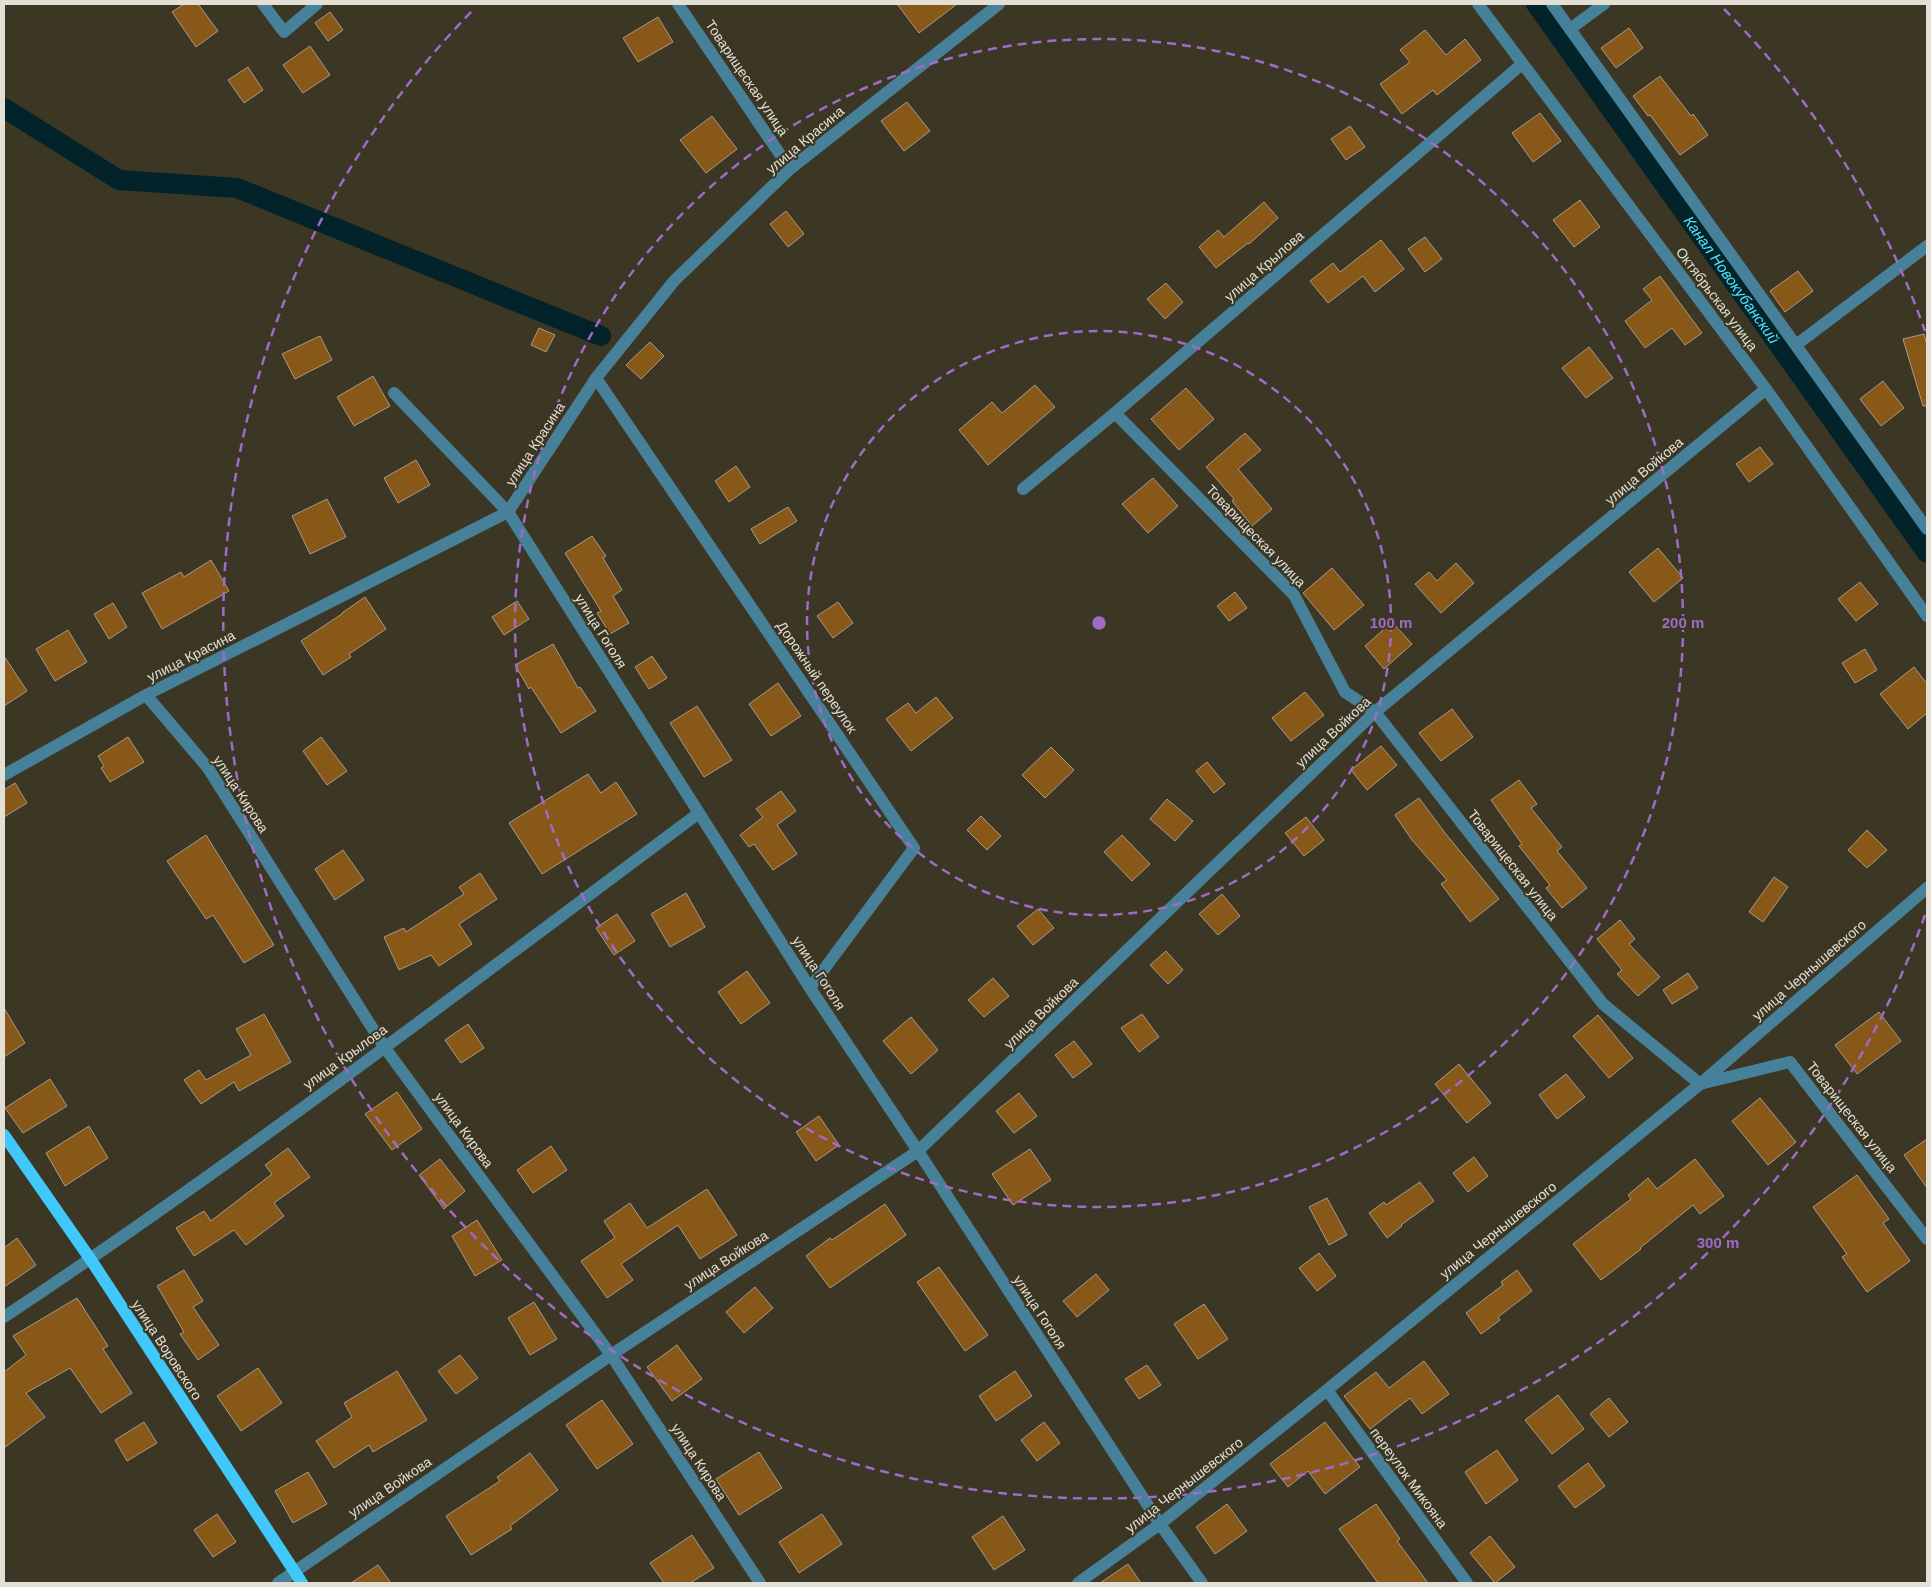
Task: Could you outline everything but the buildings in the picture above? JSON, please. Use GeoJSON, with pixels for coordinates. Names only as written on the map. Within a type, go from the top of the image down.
{"type":"FeatureCollection","features":[{"type":"Feature","properties":{"kind":"main road","name":"улица Воровского"},"geometry":{"type":"LineString","coordinates":[[4,1136],[91,1260],[302,1583]]}},
{"type":"Feature","properties":{"kind":"street"},"geometry":{"type":"LineString","coordinates":[[263,4],[284,32],[317,4]]}},
{"type":"Feature","properties":{"kind":"street","name":"Товарищеская улица"},"geometry":{"type":"LineString","coordinates":[[678,4],[790,169]]}},
{"type":"Feature","properties":{"kind":"street","name":"улица Красина"},"geometry":{"type":"LineString","coordinates":[[4,775],[146,695],[508,512],[596,378],[674,281],[790,169],[999,4]]}},
{"type":"Feature","properties":{"kind":"street","name":"Октябрьская улица"},"geometry":{"type":"LineString","coordinates":[[1478,4],[1766,389],[1927,616]]}},
{"type":"Feature","properties":{"kind":"street"},"geometry":{"type":"LineString","coordinates":[[1552,4],[1927,529]]}},
{"type":"Feature","properties":{"kind":"street"},"geometry":{"type":"LineString","coordinates":[[1570,30],[1604,4]]}},
{"type":"Feature","properties":{"kind":"street","name":"улица Крылова"},"geometry":{"type":"LineString","coordinates":[[1023,489],[1115,413],[1522,64]]}},
{"type":"Feature","properties":{"kind":"street"},"geometry":{"type":"LineString","coordinates":[[1796,345],[1927,246]]}},
{"type":"Feature","properties":{"kind":"street","name":"Дорожный переулок"},"geometry":{"type":"LineString","coordinates":[[596,378],[914,848],[810,988]]}},
{"type":"Feature","properties":{"kind":"street","name":"улица Войкова"},"geometry":{"type":"LineString","coordinates":[[278,1583],[611,1355],[918,1151],[1375,712],[1766,389]]}},
{"type":"Feature","properties":{"kind":"street","name":"улица Гоголя"},"geometry":{"type":"LineString","coordinates":[[394,393],[508,512],[810,988],[1160,1524],[1202,1583]]}},
{"type":"Feature","properties":{"kind":"street","name":"Товарищеская улица"},"geometry":{"type":"LineString","coordinates":[[1115,413],[1294,595],[1345,692],[1375,712],[1603,1004],[1700,1084],[1790,1062],[1927,1239]]}},
{"type":"Feature","properties":{"kind":"street","name":"улица Кирова"},"geometry":{"type":"LineString","coordinates":[[146,695],[208,768],[385,1048],[611,1355],[760,1583]]}},
{"type":"Feature","properties":{"kind":"street","name":"улица Крылова"},"geometry":{"type":"LineString","coordinates":[[4,1317],[91,1260],[385,1048],[699,813]]}},
{"type":"Feature","properties":{"kind":"street","name":"улица Чернышевского"},"geometry":{"type":"LineString","coordinates":[[1078,1583],[1160,1524],[1327,1390],[1700,1084],[1927,888]]}},
{"type":"Feature","properties":{"kind":"street","name":"переулок Микояна"},"geometry":{"type":"LineString","coordinates":[[1327,1390],[1467,1583]]}},
{"type":"Feature","properties":{"kind":"waterway","name":"Канал Новокубанский"},"geometry":{"type":"LineString","coordinates":[[1536,4],[1927,553]]}},
{"type":"Feature","properties":{"kind":"waterway"},"geometry":{"type":"LineString","coordinates":[[4,108],[119,180],[237,188],[601,336]]}}]}
